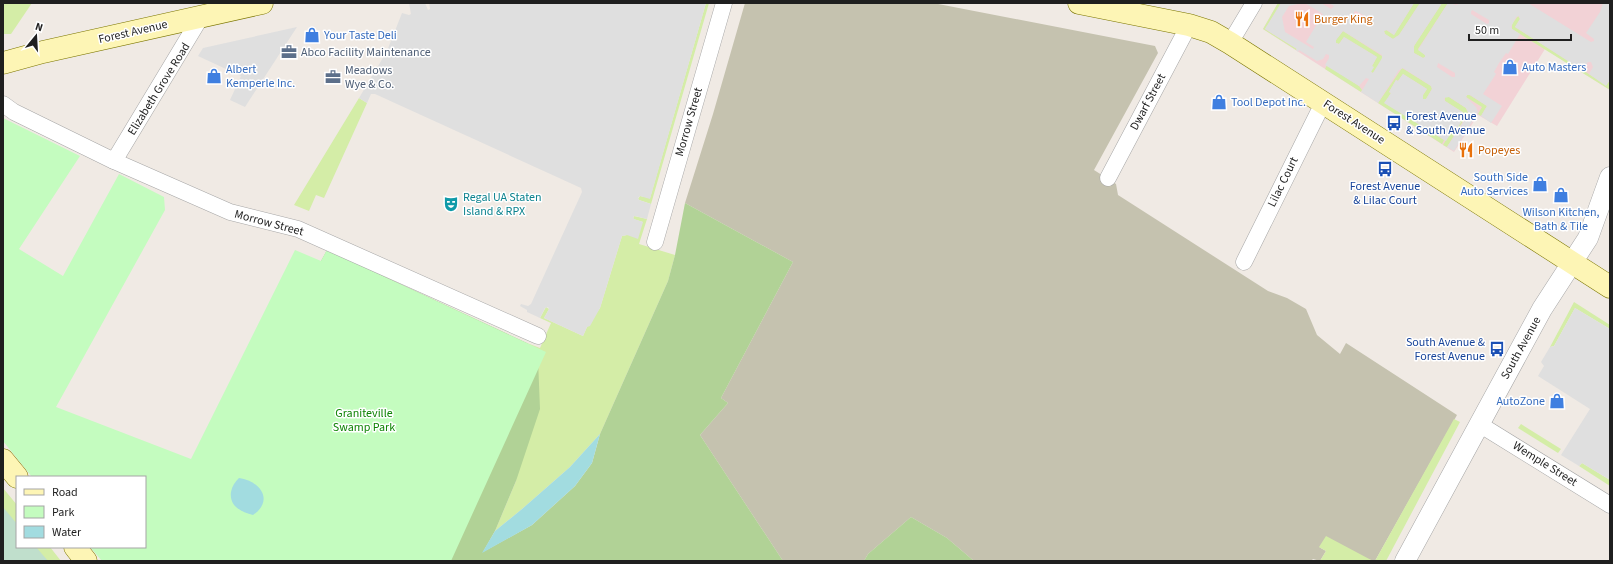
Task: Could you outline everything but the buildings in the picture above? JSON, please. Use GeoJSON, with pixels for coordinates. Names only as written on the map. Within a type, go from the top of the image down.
{"type":"FeatureCollection","features":[{"type":"Feature","properties":{"kind":"main road","name":"Forest Avenue"},"geometry":{"type":"LineString","coordinates":[[43,52],[202,15],[262,3]]}},
{"type":"Feature","properties":{"kind":"main road","name":"Forest Avenue"},"geometry":{"type":"LineString","coordinates":[[1079,3],[1189,25],[1211,32],[1610,287]]}},
{"type":"Feature","properties":{"kind":"main road"},"geometry":{"type":"LineString","coordinates":[[3,63],[43,52]]}},
{"type":"Feature","properties":{"kind":"main road"},"geometry":{"type":"LineString","coordinates":[[3,460],[16,476]]}},
{"type":"Feature","properties":{"kind":"main road"},"geometry":{"type":"LineString","coordinates":[[75,548],[86,561]]}},
{"type":"Feature","properties":{"kind":"street","name":"Morrow Street"},"geometry":{"type":"LineString","coordinates":[[655,242],[724,3]]}},
{"type":"Feature","properties":{"kind":"street"},"geometry":{"type":"LineString","coordinates":[[1230,43],[1254,3]]}},
{"type":"Feature","properties":{"kind":"street","name":"Elizabeth Grove Road"},"geometry":{"type":"LineString","coordinates":[[114,161],[185,46],[202,15]]}},
{"type":"Feature","properties":{"kind":"street","name":"Dwarf Street"},"geometry":{"type":"LineString","coordinates":[[1108,178],[1189,25]]}},
{"type":"Feature","properties":{"kind":"street","name":"Forest Avenue"},"geometry":{"type":"LineString","coordinates":[[3,54],[43,52]]}},
{"type":"Feature","properties":{"kind":"street","name":"Lilac Court"},"geometry":{"type":"LineString","coordinates":[[1244,262],[1323,103]]}},
{"type":"Feature","properties":{"kind":"street","name":"Morrow Street"},"geometry":{"type":"LineString","coordinates":[[3,104],[14,112],[114,161],[232,213],[298,229],[538,336]]}},
{"type":"Feature","properties":{"kind":"street","name":"South Avenue"},"geometry":{"type":"LineString","coordinates":[[1405,561],[1542,309],[1588,238],[1610,176]]}},
{"type":"Feature","properties":{"kind":"street","name":"Wemple Street"},"geometry":{"type":"LineString","coordinates":[[1479,424],[1610,505]]}},
{"type":"Feature","properties":{"kind":"shaded area"},"geometry":{"type":"Polygon","coordinates":[[[409,3],[425,3],[428,10],[430,9],[429,3],[706,3],[650,199],[640,196],[638,198],[639,200],[651,204],[647,219],[635,216],[633,217],[634,219],[643,222],[638,239],[627,235],[622,236],[600,308],[590,326],[587,327],[583,336],[544,318],[549,309],[548,307],[545,308],[540,318],[527,312],[527,310],[520,306],[521,304],[528,306],[531,304],[582,192],[581,188],[375,94],[371,94],[367,103],[359,98],[387,51],[402,13],[409,15],[411,14],[409,3]]]}},
{"type":"Feature","properties":{"kind":"shaded area"},"geometry":{"type":"Polygon","coordinates":[[[745,3],[933,3],[1155,46],[1158,53],[1094,170],[1116,184],[1118,195],[1268,291],[1287,298],[1306,309],[1317,335],[1340,354],[1346,343],[1457,415],[1375,561],[1319,547],[1326,551],[1320,561],[1313,559],[1311,561],[974,561],[947,538],[911,517],[868,554],[864,561],[783,561],[700,435],[728,403],[721,398],[793,262],[685,203],[713,114],[745,3]]]}},
{"type":"Feature","properties":{"kind":"shaded area"},"geometry":{"type":"Polygon","coordinates":[[[1278,3],[1610,3],[1610,90],[1545,49],[1497,126],[1478,115],[1454,152],[1263,29],[1278,3]]]}},
{"type":"Feature","properties":{"kind":"shaded area"},"geometry":{"type":"Polygon","coordinates":[[[1281,3],[1302,3],[1289,6],[1282,17],[1285,32],[1313,49],[1314,47],[1306,42],[1323,14],[1305,3],[1321,3],[1331,9],[1334,6],[1329,3],[1414,3],[1394,35],[1387,30],[1384,31],[1385,34],[1393,39],[1399,35],[1420,3],[1442,3],[1414,46],[1414,53],[1423,58],[1425,55],[1418,50],[1448,3],[1457,5],[1459,3],[1528,3],[1591,42],[1594,41],[1594,39],[1586,33],[1600,12],[1603,3],[1610,3],[1610,80],[1606,86],[1589,74],[1593,67],[1591,62],[1588,62],[1582,70],[1515,27],[1520,19],[1519,16],[1516,17],[1511,27],[1520,34],[1508,54],[1506,53],[1499,63],[1494,72],[1496,74],[1483,94],[1502,106],[1491,123],[1481,116],[1487,106],[1470,95],[1467,95],[1466,97],[1476,107],[1478,112],[1454,151],[1447,147],[1468,115],[1468,112],[1466,108],[1449,97],[1444,98],[1445,101],[1464,113],[1454,134],[1451,133],[1446,141],[1384,103],[1391,93],[1389,92],[1396,80],[1398,81],[1403,74],[1427,89],[1423,95],[1423,99],[1426,99],[1432,89],[1431,86],[1403,68],[1399,70],[1378,103],[1361,92],[1369,79],[1366,78],[1359,86],[1325,65],[1329,55],[1326,54],[1323,59],[1317,61],[1299,50],[1298,52],[1296,50],[1297,49],[1265,29],[1281,3]],[[1472,10],[1471,14],[1487,24],[1489,23],[1489,20],[1472,10]],[[1356,11],[1354,12],[1354,15],[1369,24],[1372,24],[1372,20],[1356,11]],[[1343,31],[1336,40],[1336,43],[1339,44],[1344,37],[1377,57],[1372,66],[1374,67],[1371,72],[1373,73],[1382,58],[1382,55],[1343,31]],[[1438,63],[1437,67],[1452,77],[1455,77],[1455,73],[1438,63]]]}},
{"type":"Feature","properties":{"kind":"shaded area"},"geometry":{"type":"Polygon","coordinates":[[[297,27],[245,107],[230,100],[241,76],[198,56],[203,48],[297,27]]]}},
{"type":"Feature","properties":{"kind":"shaded area"},"geometry":{"type":"Polygon","coordinates":[[[1575,308],[1610,329],[1610,480],[1582,463],[1579,466],[1561,455],[1590,409],[1538,376],[1544,366],[1541,362],[1550,347],[1554,346],[1575,308]]]}},
{"type":"Feature","properties":{"kind":"green space"},"geometry":{"type":"Polygon","coordinates":[[[3,3],[32,3],[11,34],[3,34],[3,3]]]}},
{"type":"Feature","properties":{"kind":"green space"},"geometry":{"type":"Polygon","coordinates":[[[706,3],[709,3],[651,204],[638,199],[640,196],[650,198],[706,3]]]}},
{"type":"Feature","properties":{"kind":"green space"},"geometry":{"type":"Polygon","coordinates":[[[1278,3],[1281,3],[1265,29],[1297,49],[1296,50],[1263,29],[1278,3]]]}},
{"type":"Feature","properties":{"kind":"green space"},"geometry":{"type":"Polygon","coordinates":[[[1414,3],[1420,3],[1399,35],[1393,39],[1385,34],[1384,31],[1386,30],[1394,35],[1414,3]]]}},
{"type":"Feature","properties":{"kind":"green space"},"geometry":{"type":"Polygon","coordinates":[[[1442,3],[1448,3],[1418,49],[1425,55],[1423,58],[1414,53],[1414,46],[1442,3]]]}},
{"type":"Feature","properties":{"kind":"green space"},"geometry":{"type":"Polygon","coordinates":[[[1518,16],[1520,19],[1515,27],[1606,85],[1610,80],[1610,90],[1512,29],[1512,24],[1518,16]]]}},
{"type":"Feature","properties":{"kind":"green space"},"geometry":{"type":"Polygon","coordinates":[[[1343,31],[1382,56],[1383,58],[1373,73],[1371,72],[1372,66],[1377,57],[1344,37],[1339,44],[1336,43],[1336,40],[1343,31]]]}},
{"type":"Feature","properties":{"kind":"green space"},"geometry":{"type":"Polygon","coordinates":[[[1327,65],[1359,86],[1362,90],[1361,92],[1325,69],[1327,65]]]}},
{"type":"Feature","properties":{"kind":"green space"},"geometry":{"type":"Polygon","coordinates":[[[1402,68],[1431,86],[1432,89],[1426,99],[1423,99],[1423,95],[1427,89],[1403,74],[1398,81],[1396,80],[1385,103],[1444,140],[1442,144],[1378,103],[1402,68]]]}},
{"type":"Feature","properties":{"kind":"green space"},"geometry":{"type":"Polygon","coordinates":[[[1468,94],[1487,106],[1481,116],[1478,114],[1482,107],[1466,97],[1468,94]]]}},
{"type":"Feature","properties":{"kind":"green space"},"geometry":{"type":"Polygon","coordinates":[[[1445,97],[1449,97],[1466,108],[1468,113],[1447,147],[1443,145],[1451,132],[1453,134],[1461,122],[1459,121],[1464,113],[1445,101],[1445,97]]]}},
{"type":"Feature","properties":{"kind":"green space"},"geometry":{"type":"Polygon","coordinates":[[[359,98],[367,103],[324,198],[316,195],[309,211],[294,205],[359,98]]]}},
{"type":"Feature","properties":{"kind":"green space","name":"Graniteville Swamp Park"},"geometry":{"type":"Polygon","coordinates":[[[3,118],[80,156],[19,249],[63,276],[119,174],[164,197],[165,210],[56,407],[191,459],[295,250],[321,261],[327,250],[546,352],[451,561],[102,561],[91,548],[146,548],[146,476],[31,476],[3,441],[3,118]]]}},
{"type":"Feature","properties":{"kind":"green space"},"geometry":{"type":"Polygon","coordinates":[[[685,203],[793,262],[721,398],[728,403],[700,435],[783,561],[312,561],[321,261],[327,250],[527,343],[538,359],[540,409],[516,481],[495,531],[483,552],[532,525],[575,486],[592,463],[600,434],[668,281],[675,255],[685,203]]]}},
{"type":"Feature","properties":{"kind":"green space"},"geometry":{"type":"Polygon","coordinates":[[[634,216],[647,219],[639,244],[675,255],[668,281],[600,434],[570,467],[495,531],[516,481],[527,343],[540,348],[551,323],[540,318],[546,307],[549,309],[544,318],[583,336],[587,327],[600,308],[622,236],[627,235],[643,222],[633,219],[634,216]]]}},
{"type":"Feature","properties":{"kind":"green space"},"geometry":{"type":"Polygon","coordinates":[[[1574,302],[1610,325],[1610,329],[1575,308],[1554,346],[1550,347],[1574,302]]]}},
{"type":"Feature","properties":{"kind":"green space"},"geometry":{"type":"Polygon","coordinates":[[[1454,419],[1460,422],[1386,561],[1375,561],[1454,419]]]}},
{"type":"Feature","properties":{"kind":"green space"},"geometry":{"type":"Polygon","coordinates":[[[1521,424],[1561,449],[1558,453],[1518,428],[1521,424]]]}},
{"type":"Feature","properties":{"kind":"green space"},"geometry":{"type":"Polygon","coordinates":[[[1582,463],[1610,480],[1610,486],[1579,466],[1582,463]]]}},
{"type":"Feature","properties":{"kind":"green space"},"geometry":{"type":"Polygon","coordinates":[[[3,488],[16,504],[16,548],[51,548],[61,561],[3,561],[3,488]]]}},
{"type":"Feature","properties":{"kind":"green space"},"geometry":{"type":"Polygon","coordinates":[[[3,507],[16,523],[16,548],[37,548],[48,561],[3,561],[3,507]]]}},
{"type":"Feature","properties":{"kind":"green space"},"geometry":{"type":"Polygon","coordinates":[[[911,517],[947,538],[974,561],[864,561],[868,554],[911,517]]]}},
{"type":"Feature","properties":{"kind":"green space"},"geometry":{"type":"Polygon","coordinates":[[[1326,536],[1373,561],[1320,561],[1326,551],[1319,547],[1326,536]]]}},
{"type":"Feature","properties":{"kind":"water"},"geometry":{"type":"Polygon","coordinates":[[[600,434],[592,463],[575,486],[532,525],[482,553],[495,531],[570,467],[600,434]]]}},
{"type":"Feature","properties":{"kind":"water"},"geometry":{"type":"Polygon","coordinates":[[[239,478],[253,483],[259,487],[262,492],[264,498],[263,504],[253,515],[237,508],[232,501],[231,490],[239,478]]]}},
{"type":"Feature","properties":{"kind":"place","name":"Burger King"},"geometry":{"type":"Point","coordinates":[1302,19]}},
{"type":"Feature","properties":{"kind":"place","name":"Your Taste Deli"},"geometry":{"type":"Point","coordinates":[312,35]}},
{"type":"Feature","properties":{"kind":"place","name":"Abco Facility Maintenance"},"geometry":{"type":"Point","coordinates":[289,52]}},
{"type":"Feature","properties":{"kind":"place","name":"Auto Masters"},"geometry":{"type":"Point","coordinates":[1510,67]}},
{"type":"Feature","properties":{"kind":"place","name":"Albert Kemperle Inc."},"geometry":{"type":"Point","coordinates":[214,76]}},
{"type":"Feature","properties":{"kind":"place","name":"Meadows Wye & Co."},"geometry":{"type":"Point","coordinates":[333,77]}},
{"type":"Feature","properties":{"kind":"place","name":"Tool Depot Inc."},"geometry":{"type":"Point","coordinates":[1219,102]}},
{"type":"Feature","properties":{"kind":"place","name":"Forest Avenue & South Avenue"},"geometry":{"type":"Point","coordinates":[1394,123]}},
{"type":"Feature","properties":{"kind":"place","name":"Popeyes"},"geometry":{"type":"Point","coordinates":[1466,150]}},
{"type":"Feature","properties":{"kind":"place","name":"Forest Avenue & Lilac Court"},"geometry":{"type":"Point","coordinates":[1385,169]}},
{"type":"Feature","properties":{"kind":"place","name":"South Side Auto Services"},"geometry":{"type":"Point","coordinates":[1540,184]}},
{"type":"Feature","properties":{"kind":"place","name":"Wilson Kitchen, Bath & Tile"},"geometry":{"type":"Point","coordinates":[1561,195]}},
{"type":"Feature","properties":{"kind":"place","name":"Regal UA Staten Island & RPX"},"geometry":{"type":"Point","coordinates":[451,204]}},
{"type":"Feature","properties":{"kind":"place","name":"South Avenue & Forest Avenue"},"geometry":{"type":"Point","coordinates":[1497,349]}},
{"type":"Feature","properties":{"kind":"place","name":"AutoZone"},"geometry":{"type":"Point","coordinates":[1557,401]}}]}
